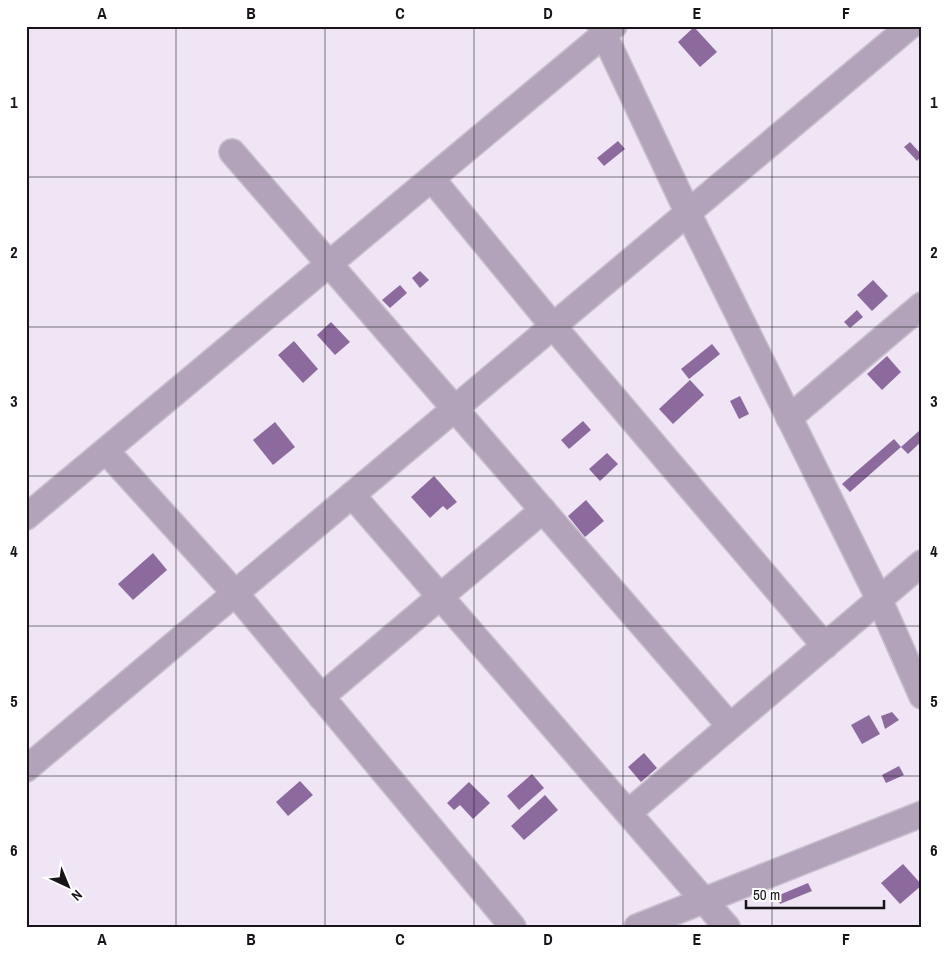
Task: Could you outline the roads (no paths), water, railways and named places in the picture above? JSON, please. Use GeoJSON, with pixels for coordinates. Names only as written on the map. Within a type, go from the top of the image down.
{"type":"FeatureCollection","features":[{"type":"Feature","properties":{"kind":"street"},"geometry":{"type":"LineString","coordinates":[[26,769],[910,26]]}},
{"type":"Feature","properties":{"kind":"street"},"geometry":{"type":"LineString","coordinates":[[26,517],[432,179],[606,29],[688,213],[879,599],[922,696]]}},
{"type":"Feature","properties":{"kind":"street"},"geometry":{"type":"LineString","coordinates":[[232,152],[730,726]]}},
{"type":"Feature","properties":{"kind":"street"},"geometry":{"type":"LineString","coordinates":[[432,179],[825,646]]}},
{"type":"Feature","properties":{"kind":"street"},"geometry":{"type":"LineString","coordinates":[[790,418],[922,305]]}},
{"type":"Feature","properties":{"kind":"street"},"geometry":{"type":"LineString","coordinates":[[106,451],[235,593],[512,927]]}},
{"type":"Feature","properties":{"kind":"street"},"geometry":{"type":"LineString","coordinates":[[352,495],[727,927]]}},
{"type":"Feature","properties":{"kind":"street"},"geometry":{"type":"LineString","coordinates":[[321,697],[543,510]]}},
{"type":"Feature","properties":{"kind":"street"},"geometry":{"type":"LineString","coordinates":[[628,813],[922,563]]}},
{"type":"Feature","properties":{"kind":"street"},"geometry":{"type":"LineString","coordinates":[[637,927],[922,814]]}}]}
